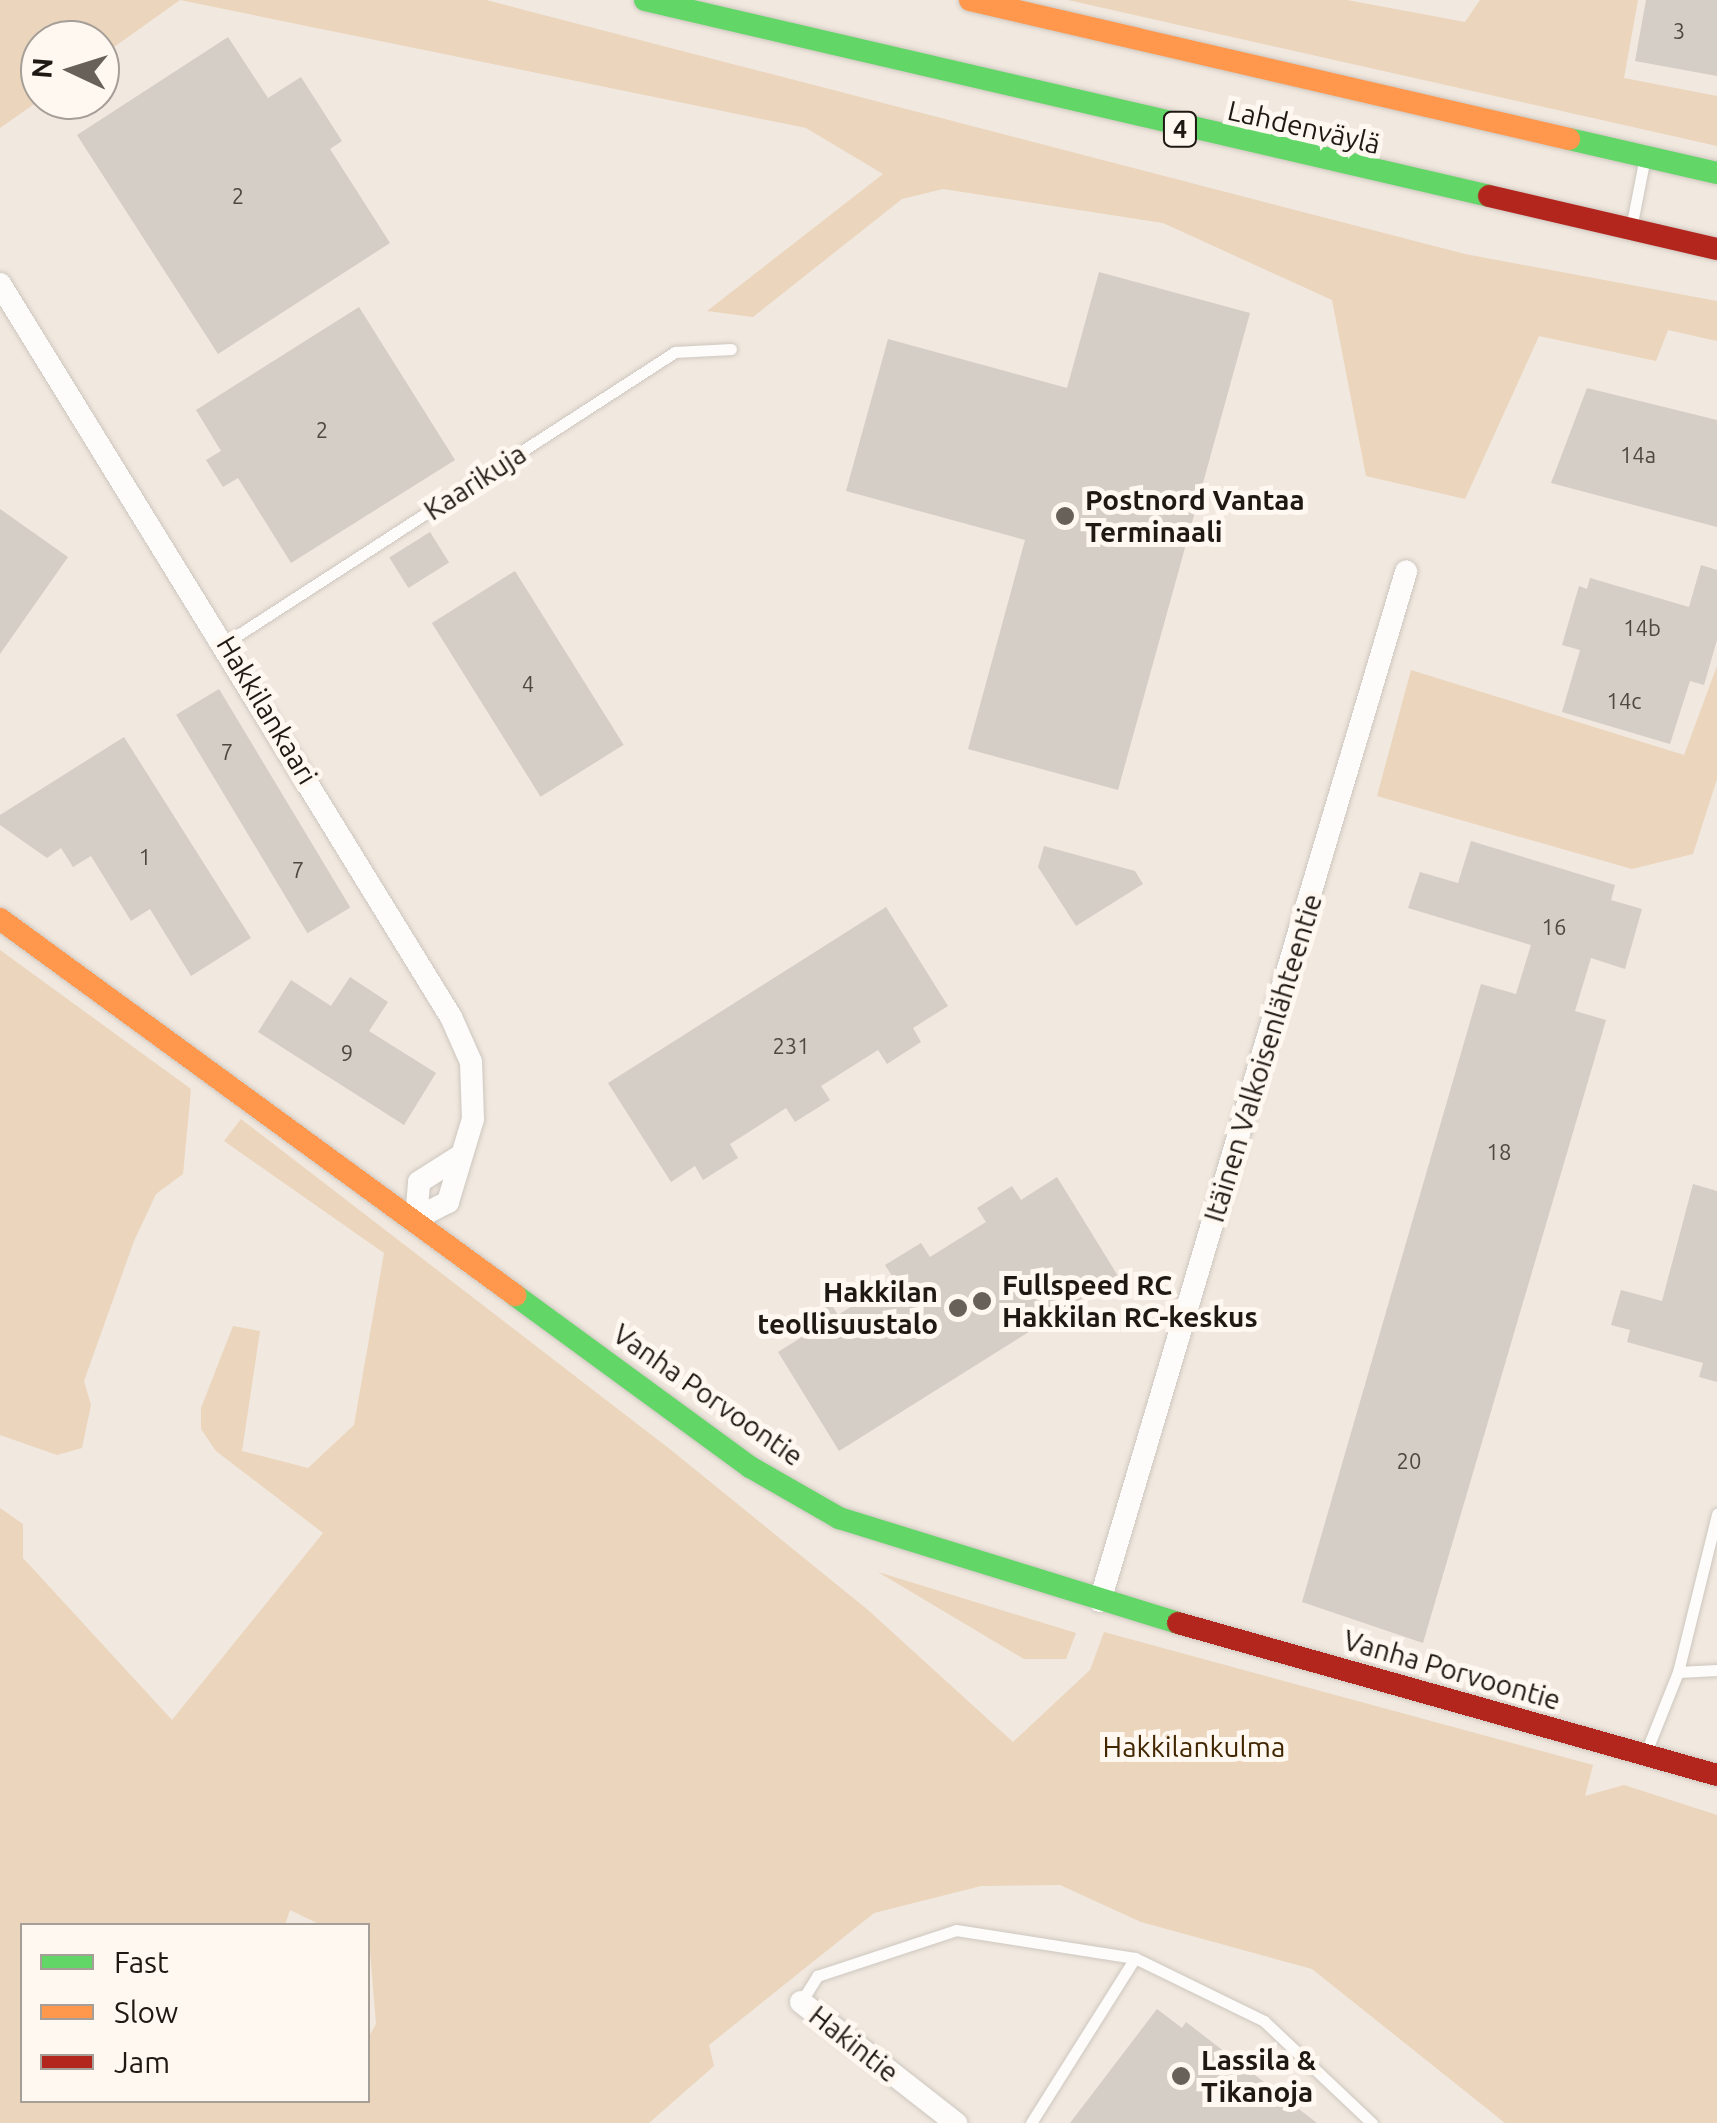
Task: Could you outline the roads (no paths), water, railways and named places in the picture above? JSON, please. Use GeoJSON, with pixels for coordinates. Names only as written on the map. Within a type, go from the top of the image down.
{"type":"FeatureCollection","features":[{"type":"Feature","properties":{"kind":"main road","name":"Lahdenväylä"},"geometry":{"type":"LineString","coordinates":[[645,0],[1717,249]]}},
{"type":"Feature","properties":{"kind":"main road","name":"Lahdenväylä"},"geometry":{"type":"LineString","coordinates":[[970,0],[1717,172]]}},
{"type":"Feature","properties":{"kind":"main road","name":"Vanha Porvoontie"},"geometry":{"type":"LineString","coordinates":[[0,919],[416,1218],[750,1467],[839,1518],[1100,1601],[1717,1775]]}},
{"type":"Feature","properties":{"kind":"street","name":"Hakkilankaari"},"geometry":{"type":"LineString","coordinates":[[0,284],[227,642],[452,1017],[475,1090],[448,1202],[416,1218]]}},
{"type":"Feature","properties":{"kind":"street","name":"Itäinen Valkoisenlähteentie"},"geometry":{"type":"LineString","coordinates":[[1100,1601],[1406,572]]}},
{"type":"Feature","properties":{"kind":"street"},"geometry":{"type":"LineString","coordinates":[[416,1218],[418,1182],[460,1156]]}},
{"type":"Feature","properties":{"kind":"street","name":"Hakintie"},"geometry":{"type":"LineString","coordinates":[[800,2002],[956,2123]]}},
{"type":"Feature","properties":{"kind":"lane"},"geometry":{"type":"LineString","coordinates":[[1630,231],[1645,158]]}},
{"type":"Feature","properties":{"kind":"lane","name":"Kaarikuja"},"geometry":{"type":"LineString","coordinates":[[227,642],[675,352],[731,349]]}},
{"type":"Feature","properties":{"kind":"lane"},"geometry":{"type":"LineString","coordinates":[[1645,1756],[1678,1672],[1717,1514]]}},
{"type":"Feature","properties":{"kind":"lane"},"geometry":{"type":"LineString","coordinates":[[1678,1672],[1717,1670]]}},
{"type":"Feature","properties":{"kind":"lane"},"geometry":{"type":"LineString","coordinates":[[800,2002],[818,1976],[956,1930],[1135,1958],[1264,2021],[1372,2123]]}},
{"type":"Feature","properties":{"kind":"lane"},"geometry":{"type":"LineString","coordinates":[[1031,2123],[1135,1958]]}},
{"type":"Feature","properties":{"kind":"place","name":"Postnord Vantaa Terminaali"},"geometry":{"type":"Point","coordinates":[1065,516]}},
{"type":"Feature","properties":{"kind":"place","name":"Fullspeed RC Hakkilan RC-keskus"},"geometry":{"type":"Point","coordinates":[982,1301]}},
{"type":"Feature","properties":{"kind":"place","name":"Hakkilan teollisuustalo"},"geometry":{"type":"Point","coordinates":[958,1308]}},
{"type":"Feature","properties":{"kind":"place","name":"Lassila & Tikanoja"},"geometry":{"type":"Point","coordinates":[1181,2076]}},
{"type":"Feature","properties":{"kind":"park label","name":"Hakkilankulma"},"geometry":{"type":"Point","coordinates":[1194,1747]}}]}
